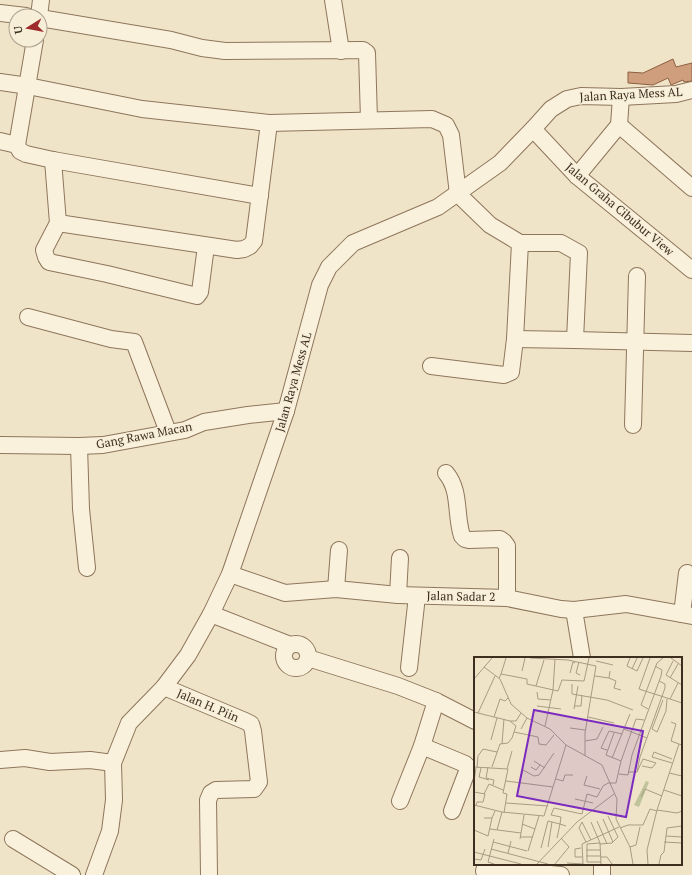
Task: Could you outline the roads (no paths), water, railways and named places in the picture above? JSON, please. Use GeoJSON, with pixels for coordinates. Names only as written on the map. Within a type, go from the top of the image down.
{"type":"FeatureCollection","features":[{"type":"Feature","properties":{"kind":"street"},"geometry":{"type":"LineString","coordinates":[[333,0],[341,50]]}},
{"type":"Feature","properties":{"kind":"street"},"geometry":{"type":"LineString","coordinates":[[48,19],[224,51],[363,50],[367,54],[369,120]]}},
{"type":"Feature","properties":{"kind":"street"},"geometry":{"type":"LineString","coordinates":[[34,48],[17,145],[20,151],[26,154],[53,160],[260,196]]}},
{"type":"Feature","properties":{"kind":"street"},"geometry":{"type":"LineString","coordinates":[[0,82],[28,86],[142,109],[268,123],[432,119],[446,125],[451,135],[458,194],[490,226],[520,243],[561,243],[579,253],[575,340]]}},
{"type":"Feature","properties":{"kind":"street","name":"Jalan Raya Mess AL"},"geometry":{"type":"LineString","coordinates":[[94,875],[110,831],[114,800],[113,763],[128,723],[164,687],[188,655],[211,614],[230,574],[286,411],[320,285],[329,267],[353,243],[438,207],[458,194],[500,163],[533,130],[551,109],[567,99],[581,96],[621,97],[676,94],[692,90]]}},
{"type":"Feature","properties":{"kind":"street"},"geometry":{"type":"LineString","coordinates":[[577,176],[619,125],[621,97]]}},
{"type":"Feature","properties":{"kind":"street"},"geometry":{"type":"LineString","coordinates":[[58,223],[206,246],[237,250],[244,249],[250,246],[254,241],[268,123]]}},
{"type":"Feature","properties":{"kind":"street"},"geometry":{"type":"LineString","coordinates":[[619,125],[692,188]]}},
{"type":"Feature","properties":{"kind":"street","name":"Jalan Graha Cibubur View"},"geometry":{"type":"LineString","coordinates":[[533,130],[577,176],[692,270]]}},
{"type":"Feature","properties":{"kind":"street"},"geometry":{"type":"LineString","coordinates":[[0,141],[17,145]]}},
{"type":"Feature","properties":{"kind":"street"},"geometry":{"type":"LineString","coordinates":[[53,160],[58,223],[44,250],[49,262],[107,274],[197,296],[200,292],[206,246]]}},
{"type":"Feature","properties":{"kind":"street"},"geometry":{"type":"LineString","coordinates":[[432,366],[504,375],[511,372],[515,339],[520,243]]}},
{"type":"Feature","properties":{"kind":"street"},"geometry":{"type":"LineString","coordinates":[[633,425],[638,276]]}},
{"type":"Feature","properties":{"kind":"street"},"geometry":{"type":"LineString","coordinates":[[28,317],[111,339],[134,342],[168,432]]}},
{"type":"Feature","properties":{"kind":"street"},"geometry":{"type":"LineString","coordinates":[[515,339],[636,343],[692,343]]}},
{"type":"Feature","properties":{"kind":"street","name":"Gang Rawa Macan"},"geometry":{"type":"LineString","coordinates":[[0,445],[103,445],[185,430],[204,422],[286,411]]}},
{"type":"Feature","properties":{"kind":"street"},"geometry":{"type":"LineString","coordinates":[[79,446],[81,509],[87,568]]}},
{"type":"Feature","properties":{"kind":"street"},"geometry":{"type":"LineString","coordinates":[[446,473],[452,480],[462,536],[469,540],[500,539],[507,546],[507,598]]}},
{"type":"Feature","properties":{"kind":"street"},"geometry":{"type":"LineString","coordinates":[[336,589],[339,550]]}},
{"type":"Feature","properties":{"kind":"street"},"geometry":{"type":"LineString","coordinates":[[398,595],[400,558]]}},
{"type":"Feature","properties":{"kind":"street"},"geometry":{"type":"LineString","coordinates":[[687,573],[687,615]]}},
{"type":"Feature","properties":{"kind":"street","name":"Jalan Sadar 2"},"geometry":{"type":"LineString","coordinates":[[230,574],[285,593],[336,589],[398,595],[507,598],[561,610],[626,604],[687,615]]}},
{"type":"Feature","properties":{"kind":"street"},"geometry":{"type":"LineString","coordinates":[[409,668],[417,596]]}},
{"type":"Feature","properties":{"kind":"street"},"geometry":{"type":"LineString","coordinates":[[574,610],[582,657]]}},
{"type":"Feature","properties":{"kind":"street"},"geometry":{"type":"LineString","coordinates":[[211,614],[290,645],[297,643],[308,651],[308,658],[398,686],[436,701],[474,720]]}},
{"type":"Feature","properties":{"kind":"street","name":"Jalan H. Piin"},"geometry":{"type":"LineString","coordinates":[[164,687],[250,724],[253,731],[259,782],[254,789],[221,789],[211,793],[208,800],[209,875]]}},
{"type":"Feature","properties":{"kind":"street"},"geometry":{"type":"LineString","coordinates":[[400,801],[422,746],[436,701]]}},
{"type":"Feature","properties":{"kind":"street"},"geometry":{"type":"LineString","coordinates":[[422,746],[468,766],[452,810]]}},
{"type":"Feature","properties":{"kind":"street"},"geometry":{"type":"LineString","coordinates":[[0,760],[25,758],[50,762],[90,760],[113,763]]}},
{"type":"Feature","properties":{"kind":"street"},"geometry":{"type":"LineString","coordinates":[[13,839],[72,875]]}},
{"type":"Feature","properties":{"kind":"street"},"geometry":{"type":"LineString","coordinates":[[484,870],[560,875]]}}]}
